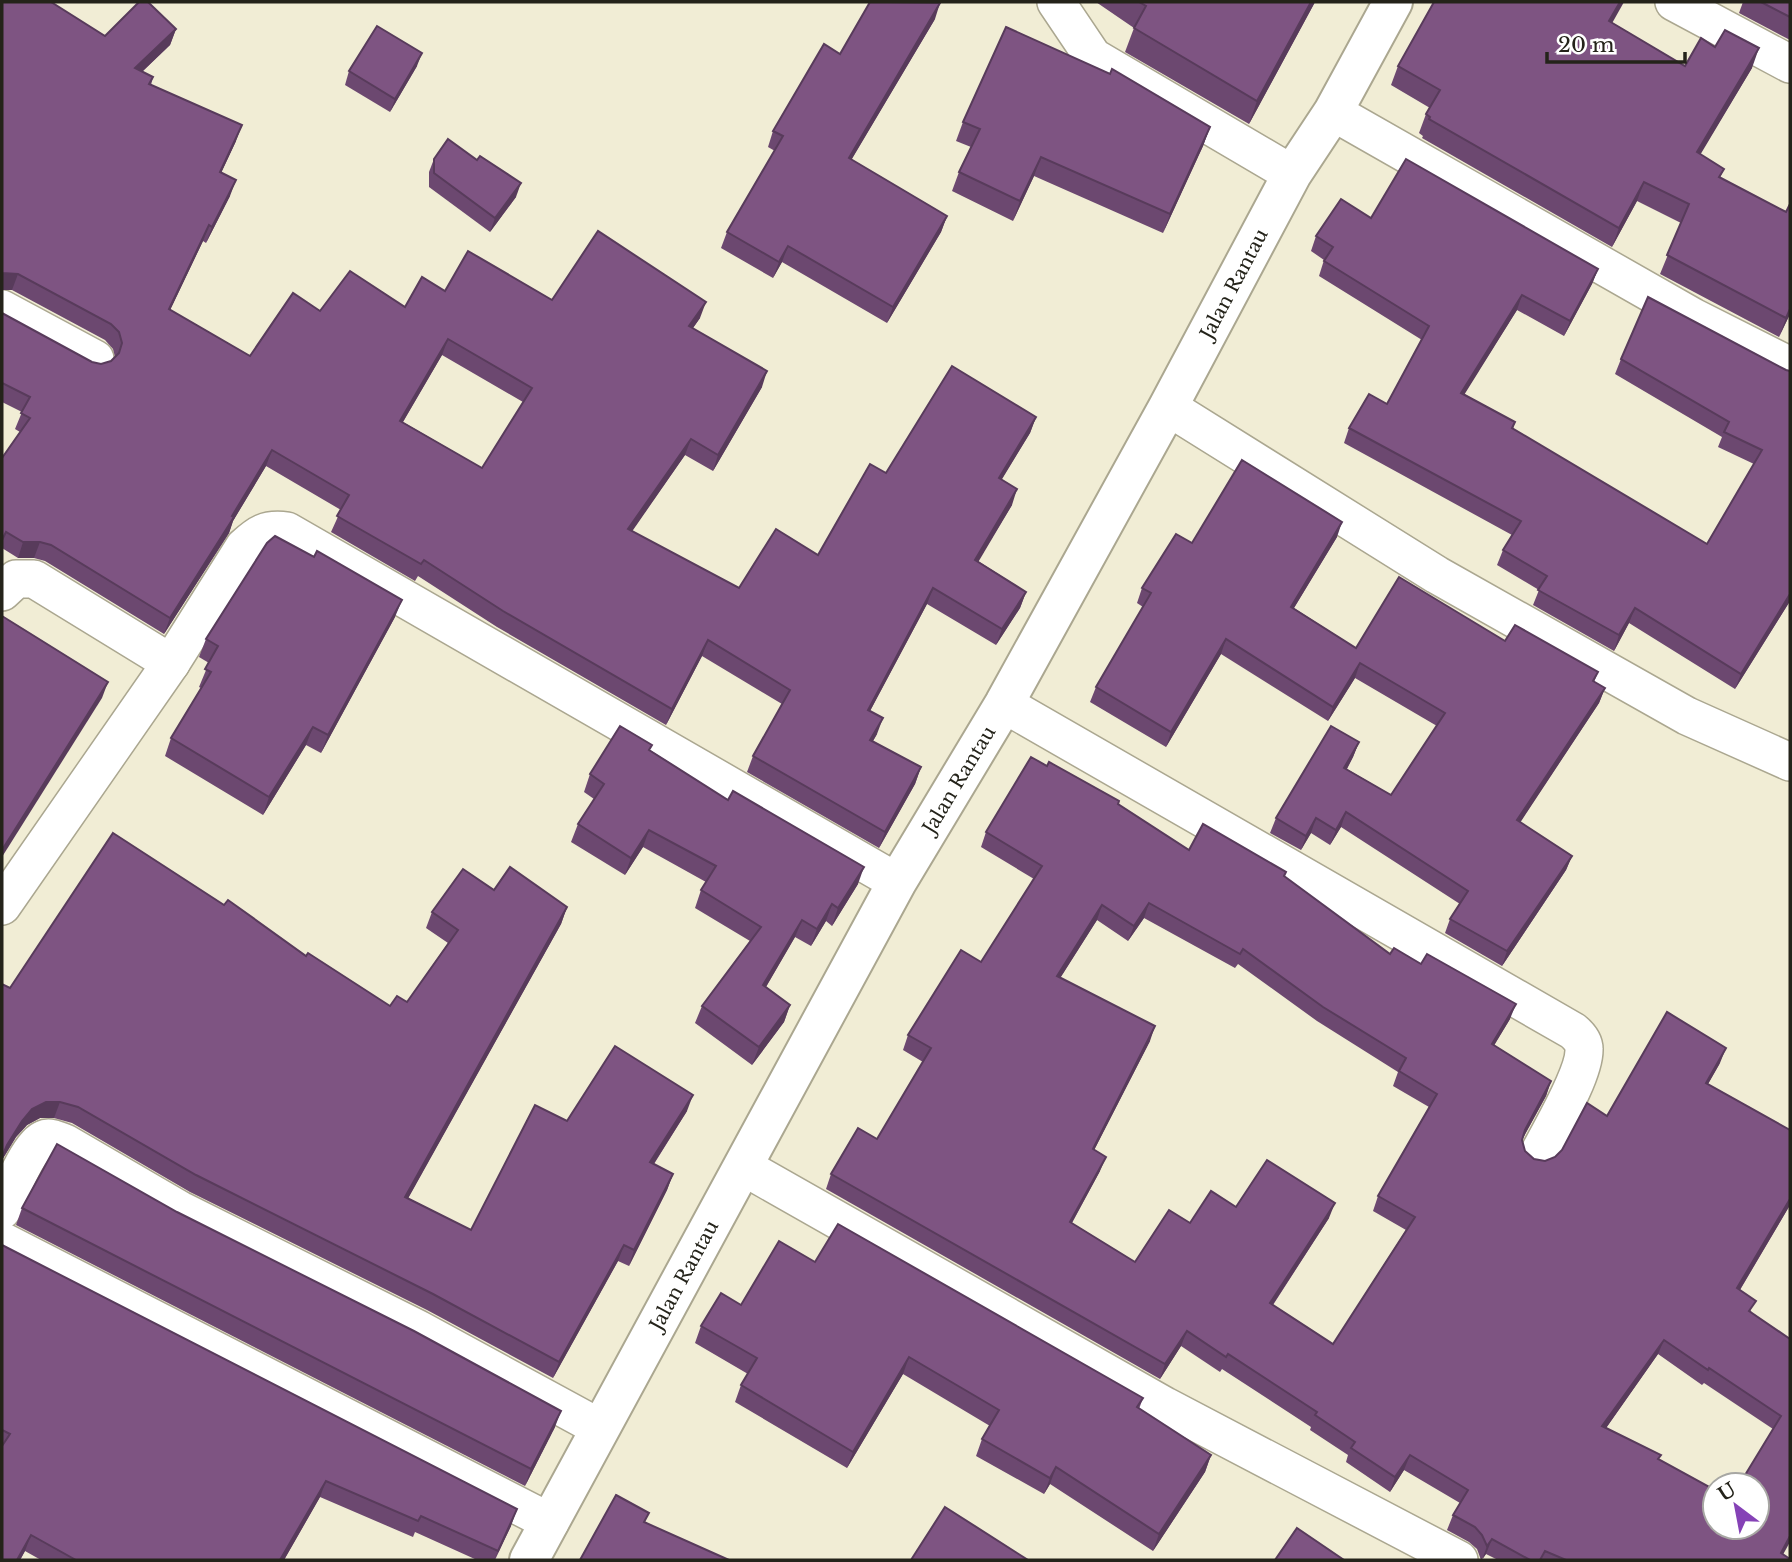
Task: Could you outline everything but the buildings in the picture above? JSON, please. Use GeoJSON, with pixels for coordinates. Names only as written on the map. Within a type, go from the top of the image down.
{"type":"FeatureCollection","features":[{"type":"Feature","properties":{"kind":"main road","name":"Jalan Rantau"},"geometry":{"type":"LineString","coordinates":[[529,1560],[897,882],[1004,705],[1292,174],[1333,112],[1393,2]]}},
{"type":"Feature","properties":{"kind":"street"},"geometry":{"type":"LineString","coordinates":[[1056,2],[1093,57],[1292,174]]}},
{"type":"Feature","properties":{"kind":"street"},"geometry":{"type":"LineString","coordinates":[[1674,2],[1790,64]]}},
{"type":"Feature","properties":{"kind":"street"},"geometry":{"type":"LineString","coordinates":[[1333,112],[1693,317],[1790,366]]}},
{"type":"Feature","properties":{"kind":"street"},"geometry":{"type":"LineString","coordinates":[[2,309],[95,359]]}},
{"type":"Feature","properties":{"kind":"street"},"geometry":{"type":"LineString","coordinates":[[1168,407],[1437,575],[1687,716],[1790,762]]}},
{"type":"Feature","properties":{"kind":"street"},"geometry":{"type":"LineString","coordinates":[[2,906],[171,663],[244,547],[258,533],[271,529],[287,531],[897,882]]}},
{"type":"Feature","properties":{"kind":"street"},"geometry":{"type":"LineString","coordinates":[[2,592],[16,579],[34,579],[171,663]]}},
{"type":"Feature","properties":{"kind":"street"},"geometry":{"type":"LineString","coordinates":[[1004,705],[1579,1036],[1584,1047],[1582,1065],[1538,1155]]}},
{"type":"Feature","properties":{"kind":"street"},"geometry":{"type":"LineString","coordinates":[[2,1210],[33,1148],[42,1139],[49,1138],[65,1143],[180,1210],[418,1329],[600,1428]]}},
{"type":"Feature","properties":{"kind":"street"},"geometry":{"type":"LineString","coordinates":[[744,1167],[1165,1406],[1459,1560]]}},
{"type":"Feature","properties":{"kind":"street"},"geometry":{"type":"LineString","coordinates":[[2,1241],[550,1521]]}}]}
